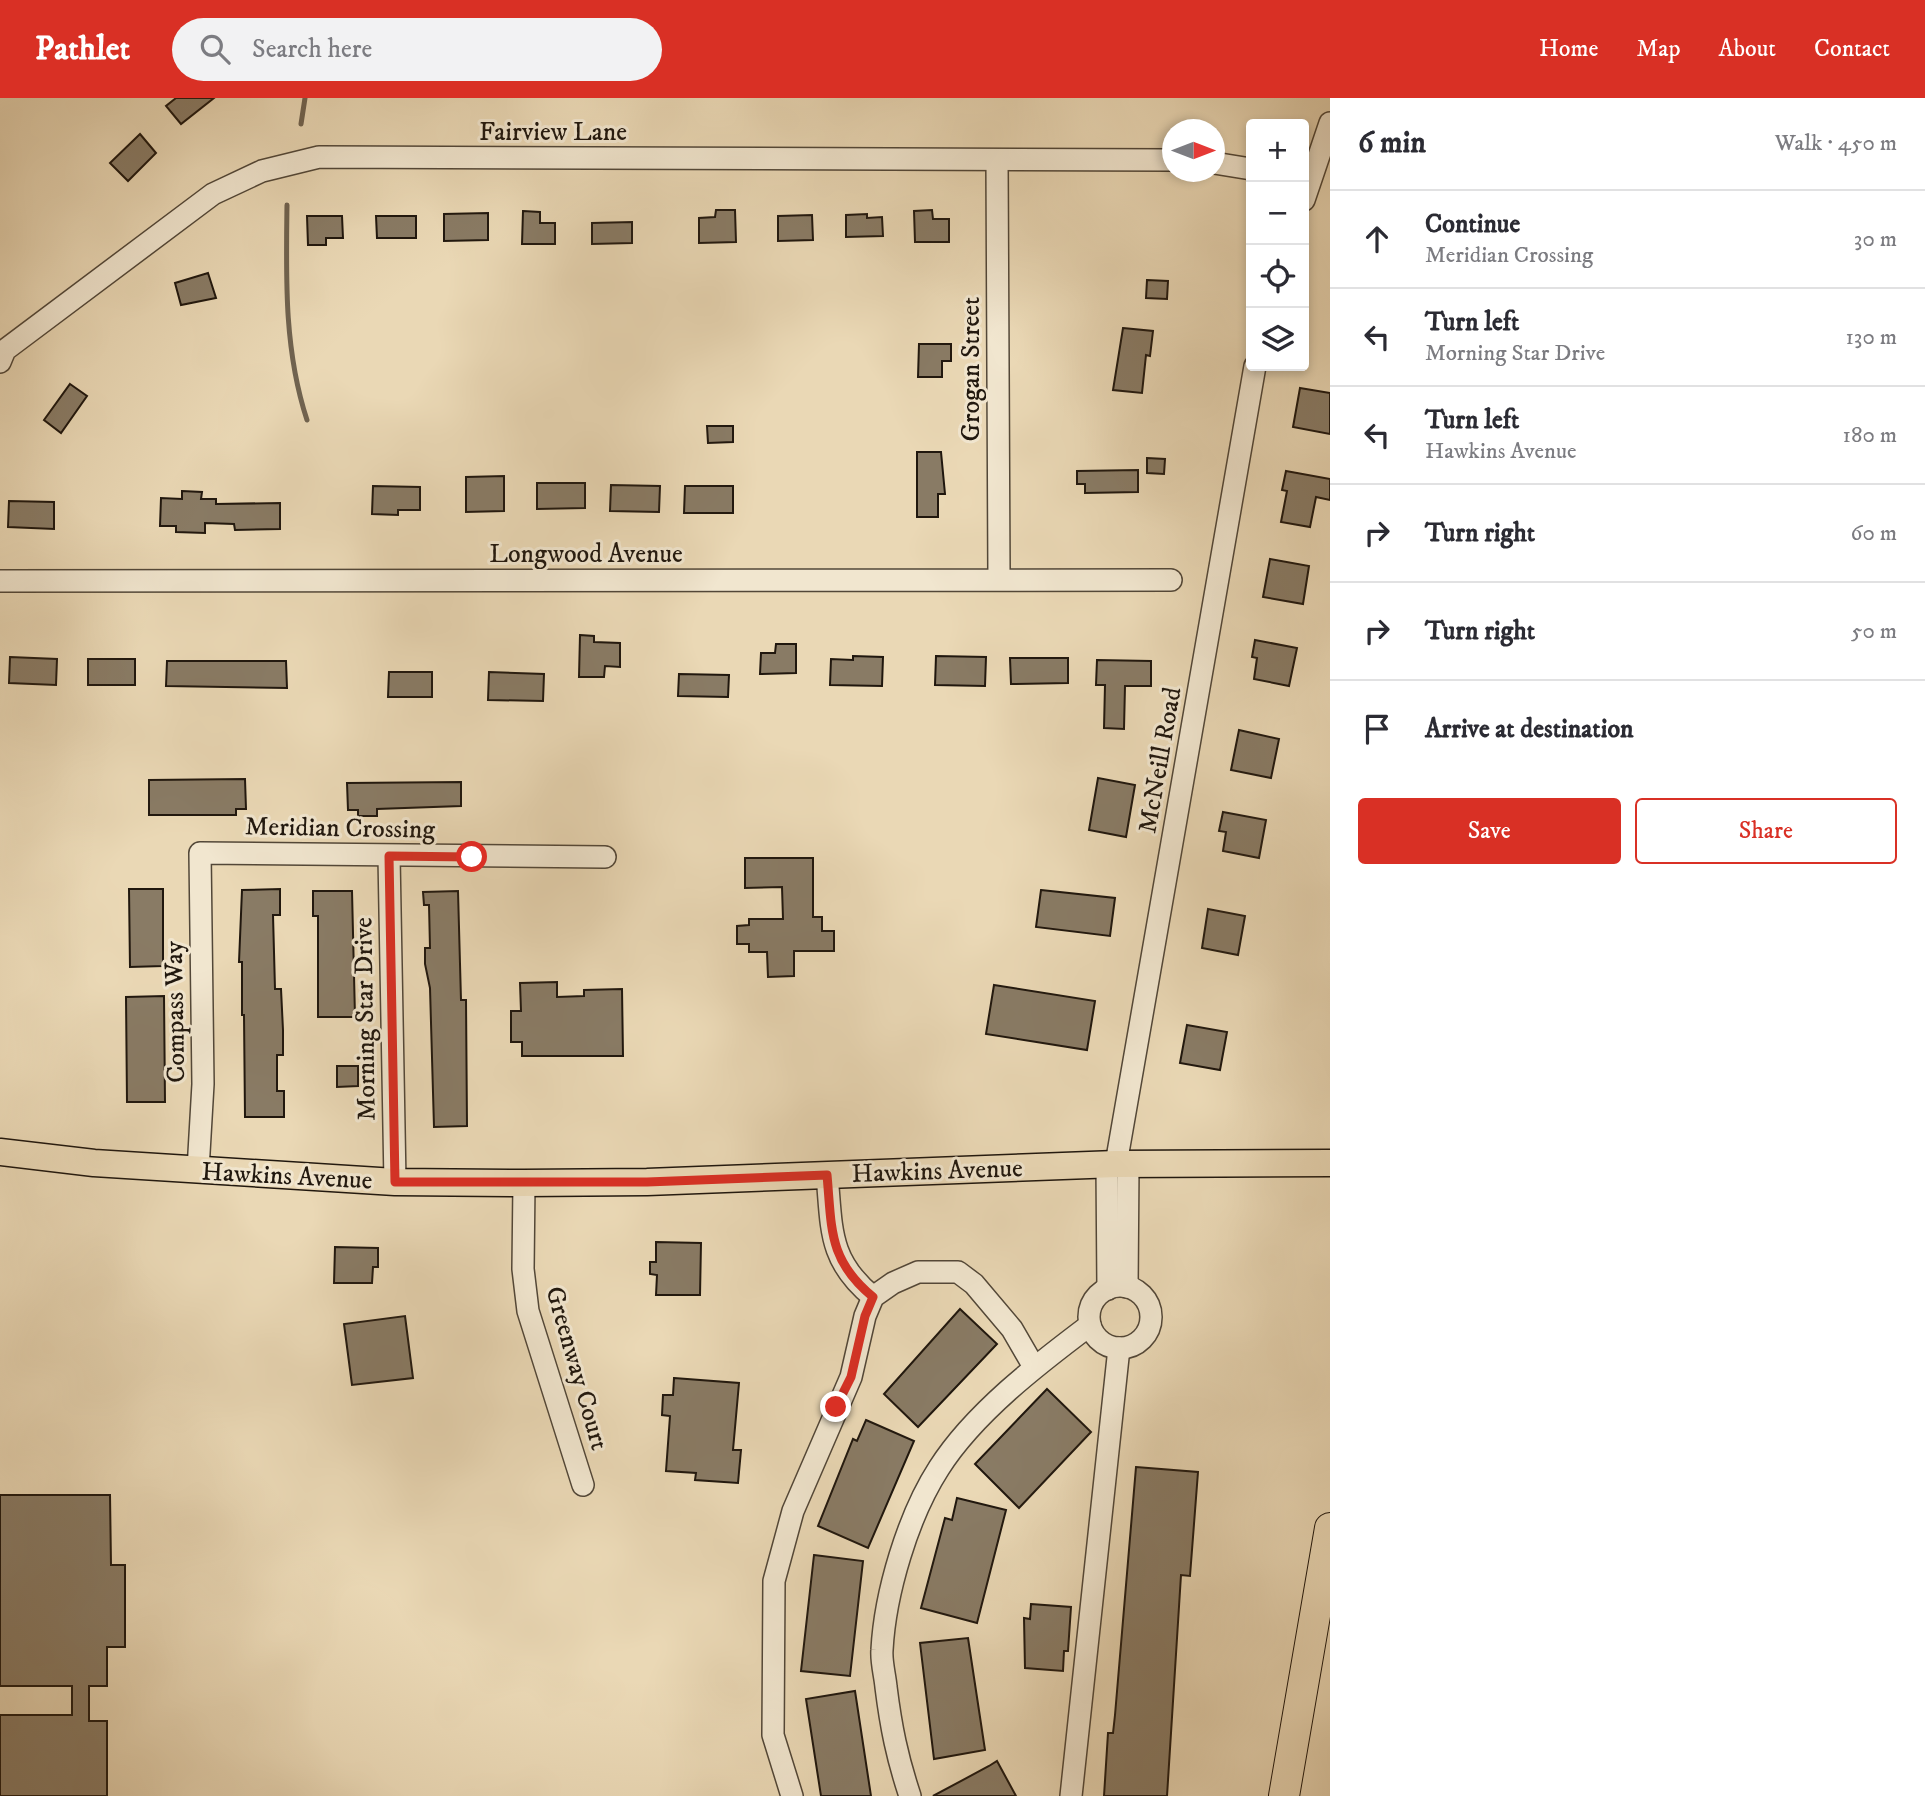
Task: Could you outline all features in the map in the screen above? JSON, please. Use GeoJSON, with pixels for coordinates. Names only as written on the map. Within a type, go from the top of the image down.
{"type":"FeatureCollection","features":[{"type":"Feature","properties":{"kind":"highway"},"geometry":{"type":"LineString","coordinates":[[1284,1796],[1330,1528]]}},
{"type":"Feature","properties":{"kind":"main road","name":"Hawkins Avenue"},"geometry":{"type":"LineString","coordinates":[[0,1152],[93,1163],[395,1182],[524,1183],[1117,1165],[1330,1163]]}},
{"type":"Feature","properties":{"kind":"street"},"geometry":{"type":"LineString","coordinates":[[1308,182],[1330,123]]}},
{"type":"Feature","properties":{"kind":"street","name":"Fairview Lane"},"geometry":{"type":"LineString","coordinates":[[2,351],[213,194],[262,171],[307,159],[1162,160]]}},
{"type":"Feature","properties":{"kind":"street","name":"Grogan Street"},"geometry":{"type":"LineString","coordinates":[[997,160],[999,578]]}},
{"type":"Feature","properties":{"kind":"street"},"geometry":{"type":"LineString","coordinates":[[1225,165],[1246,168]]}},
{"type":"Feature","properties":{"kind":"street","name":"McNeill Road"},"geometry":{"type":"LineString","coordinates":[[1117,1288],[1117,1165],[1254,371]]}},
{"type":"Feature","properties":{"kind":"street","name":"Longwood Avenue"},"geometry":{"type":"LineString","coordinates":[[0,581],[610,582],[999,578],[1171,580]]}},
{"type":"Feature","properties":{"kind":"street","name":"Meridian Crossing"},"geometry":{"type":"LineString","coordinates":[[200,853],[605,857]]}},
{"type":"Feature","properties":{"kind":"street","name":"Compass Way"},"geometry":{"type":"LineString","coordinates":[[198,1170],[203,1084],[200,853]]}},
{"type":"Feature","properties":{"kind":"street","name":"Morning Star Drive"},"geometry":{"type":"LineString","coordinates":[[389,856],[395,1182]]}},
{"type":"Feature","properties":{"kind":"street"},"geometry":{"type":"LineString","coordinates":[[827,1175],[831,1222],[839,1259],[850,1278],[873,1297]]}},
{"type":"Feature","properties":{"kind":"street","name":"Greenway Court"},"geometry":{"type":"LineString","coordinates":[[524,1183],[523,1269],[528,1311],[583,1485]]}},
{"type":"Feature","properties":{"kind":"street"},"geometry":{"type":"LineString","coordinates":[[792,1796],[773,1735],[774,1581],[793,1511],[851,1377],[865,1316],[873,1297],[893,1283],[919,1272],[958,1272],[974,1284],[1012,1329],[1034,1367]]}},
{"type":"Feature","properties":{"kind":"street"},"geometry":{"type":"LineString","coordinates":[[1117,1288],[1144,1297],[1151,1315],[1150,1324],[1140,1341],[1119,1348],[1102,1343],[1090,1325],[1091,1304],[1097,1295],[1117,1288]]}},
{"type":"Feature","properties":{"kind":"street"},"geometry":{"type":"LineString","coordinates":[[910,1796],[895,1751],[882,1652],[888,1607],[908,1535],[939,1467],[982,1417],[1034,1367],[1090,1325]]}},
{"type":"Feature","properties":{"kind":"street"},"geometry":{"type":"LineString","coordinates":[[1071,1796],[1119,1348]]}},
{"type":"Feature","properties":{"kind":"building"},"geometry":{"type":"Polygon","coordinates":[[[176,98],[214,98],[181,124],[166,106],[176,98]]]}},
{"type":"Feature","properties":{"kind":"building"},"geometry":{"type":"Polygon","coordinates":[[[140,134],[156,153],[128,181],[110,163],[140,134]]]}},
{"type":"Feature","properties":{"kind":"building"},"geometry":{"type":"Polygon","coordinates":[[[716,210],[735,210],[736,242],[699,243],[699,218],[715,217],[716,210]]]}},
{"type":"Feature","properties":{"kind":"building"},"geometry":{"type":"Polygon","coordinates":[[[932,210],[933,219],[949,219],[949,242],[915,242],[914,211],[932,210]]]}},
{"type":"Feature","properties":{"kind":"building"},"geometry":{"type":"Polygon","coordinates":[[[523,211],[540,212],[540,223],[555,223],[555,244],[522,244],[523,211]]]}},
{"type":"Feature","properties":{"kind":"building"},"geometry":{"type":"Polygon","coordinates":[[[488,213],[488,240],[444,241],[444,214],[488,213]]]}},
{"type":"Feature","properties":{"kind":"building"},"geometry":{"type":"Polygon","coordinates":[[[867,214],[867,218],[882,217],[883,236],[846,237],[846,215],[867,214]]]}},
{"type":"Feature","properties":{"kind":"building"},"geometry":{"type":"Polygon","coordinates":[[[812,215],[813,240],[778,241],[778,216],[812,215]]]}},
{"type":"Feature","properties":{"kind":"building"},"geometry":{"type":"Polygon","coordinates":[[[307,216],[342,216],[343,238],[326,238],[326,245],[308,245],[307,216]]]}},
{"type":"Feature","properties":{"kind":"building"},"geometry":{"type":"Polygon","coordinates":[[[376,216],[416,216],[416,238],[377,238],[376,216]]]}},
{"type":"Feature","properties":{"kind":"building"},"geometry":{"type":"Polygon","coordinates":[[[632,222],[632,243],[592,244],[592,223],[632,222]]]}},
{"type":"Feature","properties":{"kind":"building"},"geometry":{"type":"Polygon","coordinates":[[[208,273],[216,298],[181,305],[175,283],[208,273]]]}},
{"type":"Feature","properties":{"kind":"building"},"geometry":{"type":"Polygon","coordinates":[[[1147,280],[1168,281],[1167,299],[1146,298],[1147,280]]]}},
{"type":"Feature","properties":{"kind":"building"},"geometry":{"type":"Polygon","coordinates":[[[1123,328],[1153,331],[1150,356],[1146,355],[1142,393],[1113,390],[1123,328]]]}},
{"type":"Feature","properties":{"kind":"building"},"geometry":{"type":"Polygon","coordinates":[[[919,344],[951,344],[951,361],[942,361],[942,377],[918,377],[919,344]]]}},
{"type":"Feature","properties":{"kind":"building"},"geometry":{"type":"Polygon","coordinates":[[[70,384],[87,396],[61,433],[44,420],[70,384]]]}},
{"type":"Feature","properties":{"kind":"building"},"geometry":{"type":"Polygon","coordinates":[[[1300,388],[1330,393],[1330,434],[1293,427],[1300,388]]]}},
{"type":"Feature","properties":{"kind":"building"},"geometry":{"type":"Polygon","coordinates":[[[707,426],[733,426],[733,442],[708,443],[707,426]]]}},
{"type":"Feature","properties":{"kind":"building"},"geometry":{"type":"Polygon","coordinates":[[[917,452],[941,452],[945,494],[938,494],[938,517],[917,517],[917,452]]]}},
{"type":"Feature","properties":{"kind":"building"},"geometry":{"type":"Polygon","coordinates":[[[1147,458],[1165,459],[1164,474],[1147,473],[1147,458]]]}},
{"type":"Feature","properties":{"kind":"building"},"geometry":{"type":"Polygon","coordinates":[[[1138,470],[1138,492],[1085,493],[1085,484],[1077,484],[1077,471],[1138,470]]]}},
{"type":"Feature","properties":{"kind":"building"},"geometry":{"type":"Polygon","coordinates":[[[1286,471],[1330,479],[1330,500],[1316,497],[1310,527],[1281,522],[1287,491],[1282,490],[1286,471]]]}},
{"type":"Feature","properties":{"kind":"building"},"geometry":{"type":"Polygon","coordinates":[[[504,476],[504,511],[466,512],[466,477],[504,476]]]}},
{"type":"Feature","properties":{"kind":"building"},"geometry":{"type":"Polygon","coordinates":[[[537,483],[585,483],[585,508],[537,509],[537,483]]]}},
{"type":"Feature","properties":{"kind":"building"},"geometry":{"type":"Polygon","coordinates":[[[611,485],[660,486],[659,512],[610,511],[611,485]]]}},
{"type":"Feature","properties":{"kind":"building"},"geometry":{"type":"Polygon","coordinates":[[[373,486],[420,487],[420,510],[398,510],[398,515],[372,514],[373,486]]]}},
{"type":"Feature","properties":{"kind":"building"},"geometry":{"type":"Polygon","coordinates":[[[685,486],[733,486],[733,513],[684,513],[685,486]]]}},
{"type":"Feature","properties":{"kind":"building"},"geometry":{"type":"Polygon","coordinates":[[[182,491],[202,492],[201,499],[216,499],[216,504],[280,503],[280,529],[235,530],[234,524],[205,523],[205,533],[176,532],[176,526],[160,526],[161,498],[182,499],[182,491]]]}},
{"type":"Feature","properties":{"kind":"building"},"geometry":{"type":"Polygon","coordinates":[[[9,501],[54,502],[54,529],[8,527],[9,501]]]}},
{"type":"Feature","properties":{"kind":"building"},"geometry":{"type":"Polygon","coordinates":[[[1270,559],[1309,566],[1303,604],[1263,597],[1270,559]]]}},
{"type":"Feature","properties":{"kind":"building"},"geometry":{"type":"Polygon","coordinates":[[[580,635],[594,636],[594,642],[620,643],[620,667],[605,666],[604,677],[579,677],[580,635]]]}},
{"type":"Feature","properties":{"kind":"building"},"geometry":{"type":"Polygon","coordinates":[[[1255,640],[1297,648],[1289,686],[1254,679],[1257,658],[1252,657],[1255,640]]]}},
{"type":"Feature","properties":{"kind":"building"},"geometry":{"type":"Polygon","coordinates":[[[776,644],[796,644],[796,673],[760,674],[761,653],[775,653],[776,644]]]}},
{"type":"Feature","properties":{"kind":"building"},"geometry":{"type":"Polygon","coordinates":[[[853,656],[883,657],[882,686],[830,685],[831,659],[853,660],[853,656]]]}},
{"type":"Feature","properties":{"kind":"building"},"geometry":{"type":"Polygon","coordinates":[[[936,656],[986,657],[985,686],[935,685],[936,656]]]}},
{"type":"Feature","properties":{"kind":"building"},"geometry":{"type":"Polygon","coordinates":[[[10,657],[57,659],[56,685],[9,683],[10,657]]]}},
{"type":"Feature","properties":{"kind":"building"},"geometry":{"type":"Polygon","coordinates":[[[1010,658],[1068,658],[1068,683],[1011,684],[1010,658]]]}},
{"type":"Feature","properties":{"kind":"building"},"geometry":{"type":"Polygon","coordinates":[[[88,659],[135,659],[135,685],[88,685],[88,659]]]}},
{"type":"Feature","properties":{"kind":"building"},"geometry":{"type":"Polygon","coordinates":[[[1097,660],[1151,661],[1151,686],[1125,686],[1124,729],[1104,728],[1105,685],[1096,685],[1097,660]]]}},
{"type":"Feature","properties":{"kind":"building"},"geometry":{"type":"Polygon","coordinates":[[[167,661],[286,661],[287,688],[166,686],[167,661]]]}},
{"type":"Feature","properties":{"kind":"building"},"geometry":{"type":"Polygon","coordinates":[[[389,672],[432,672],[432,697],[388,697],[389,672]]]}},
{"type":"Feature","properties":{"kind":"building"},"geometry":{"type":"Polygon","coordinates":[[[489,672],[544,674],[543,701],[488,700],[489,672]]]}},
{"type":"Feature","properties":{"kind":"building"},"geometry":{"type":"Polygon","coordinates":[[[679,674],[729,675],[728,697],[678,696],[679,674]]]}},
{"type":"Feature","properties":{"kind":"building"},"geometry":{"type":"Polygon","coordinates":[[[1239,730],[1279,739],[1271,778],[1231,770],[1239,730]]]}},
{"type":"Feature","properties":{"kind":"building"},"geometry":{"type":"Polygon","coordinates":[[[1098,778],[1135,785],[1126,837],[1089,830],[1098,778]]]}},
{"type":"Feature","properties":{"kind":"building"},"geometry":{"type":"Polygon","coordinates":[[[245,779],[246,809],[236,809],[236,815],[149,815],[149,780],[245,779]]]}},
{"type":"Feature","properties":{"kind":"building"},"geometry":{"type":"Polygon","coordinates":[[[461,782],[461,806],[377,809],[377,816],[358,816],[358,810],[348,810],[347,783],[461,782]]]}},
{"type":"Feature","properties":{"kind":"building"},"geometry":{"type":"Polygon","coordinates":[[[1223,812],[1266,820],[1259,858],[1223,851],[1226,832],[1219,831],[1223,812]]]}},
{"type":"Feature","properties":{"kind":"building"},"geometry":{"type":"Polygon","coordinates":[[[745,858],[813,858],[813,917],[822,917],[822,931],[834,931],[834,951],[794,951],[794,976],[768,977],[767,952],[749,952],[749,944],[737,944],[737,926],[749,925],[749,919],[783,919],[782,887],[745,888],[745,858]]]}},
{"type":"Feature","properties":{"kind":"building"},"geometry":{"type":"Polygon","coordinates":[[[129,889],[163,889],[163,966],[130,967],[129,889]]]}},
{"type":"Feature","properties":{"kind":"building"},"geometry":{"type":"Polygon","coordinates":[[[280,889],[280,915],[273,915],[275,989],[281,989],[283,1030],[283,1055],[277,1055],[277,1091],[284,1091],[284,1117],[245,1117],[242,962],[239,962],[242,890],[280,889]]]}},
{"type":"Feature","properties":{"kind":"building"},"geometry":{"type":"Polygon","coordinates":[[[1041,890],[1115,898],[1110,936],[1036,927],[1041,890]]]}},
{"type":"Feature","properties":{"kind":"building"},"geometry":{"type":"Polygon","coordinates":[[[313,891],[352,891],[355,1017],[318,1017],[318,916],[313,916],[313,891]]]}},
{"type":"Feature","properties":{"kind":"building"},"geometry":{"type":"Polygon","coordinates":[[[458,891],[461,1000],[466,1000],[467,1126],[434,1127],[430,988],[425,964],[425,948],[430,948],[429,905],[424,905],[423,892],[458,891]]]}},
{"type":"Feature","properties":{"kind":"building"},"geometry":{"type":"Polygon","coordinates":[[[1208,909],[1245,916],[1238,955],[1202,948],[1208,909]]]}},
{"type":"Feature","properties":{"kind":"building"},"geometry":{"type":"Polygon","coordinates":[[[557,982],[557,997],[584,996],[584,990],[622,989],[623,1056],[522,1056],[522,1042],[511,1042],[511,1011],[521,1011],[520,983],[557,982]]]}},
{"type":"Feature","properties":{"kind":"building"},"geometry":{"type":"Polygon","coordinates":[[[994,985],[1095,1001],[1087,1050],[986,1034],[994,985]]]}},
{"type":"Feature","properties":{"kind":"building"},"geometry":{"type":"Polygon","coordinates":[[[164,996],[165,1102],[127,1102],[126,997],[164,996]]]}},
{"type":"Feature","properties":{"kind":"building"},"geometry":{"type":"Polygon","coordinates":[[[1187,1025],[1227,1032],[1220,1070],[1180,1063],[1187,1025]]]}},
{"type":"Feature","properties":{"kind":"building"},"geometry":{"type":"Polygon","coordinates":[[[337,1066],[358,1066],[358,1086],[337,1087],[337,1066]]]}},
{"type":"Feature","properties":{"kind":"building"},"geometry":{"type":"Polygon","coordinates":[[[656,1242],[701,1243],[700,1295],[656,1295],[657,1275],[650,1274],[650,1262],[656,1262],[656,1242]]]}},
{"type":"Feature","properties":{"kind":"building"},"geometry":{"type":"Polygon","coordinates":[[[335,1247],[378,1248],[378,1267],[373,1267],[372,1283],[334,1283],[335,1247]]]}},
{"type":"Feature","properties":{"kind":"building"},"geometry":{"type":"Polygon","coordinates":[[[960,1309],[997,1344],[918,1427],[884,1394],[960,1309]]]}},
{"type":"Feature","properties":{"kind":"building"},"geometry":{"type":"Polygon","coordinates":[[[405,1316],[413,1378],[352,1385],[344,1324],[405,1316]]]}},
{"type":"Feature","properties":{"kind":"building"},"geometry":{"type":"Polygon","coordinates":[[[674,1378],[739,1383],[733,1450],[741,1450],[738,1483],[695,1480],[696,1473],[666,1471],[670,1416],[662,1415],[663,1395],[673,1395],[674,1378]]]}},
{"type":"Feature","properties":{"kind":"building"},"geometry":{"type":"Polygon","coordinates":[[[1047,1389],[1091,1432],[1019,1508],[975,1464],[1047,1389]]]}},
{"type":"Feature","properties":{"kind":"building"},"geometry":{"type":"Polygon","coordinates":[[[866,1420],[914,1441],[868,1548],[818,1526],[853,1439],[857,1441],[866,1420]]]}},
{"type":"Feature","properties":{"kind":"building"},"geometry":{"type":"Polygon","coordinates":[[[1136,1467],[1198,1472],[1190,1576],[1181,1575],[1167,1796],[1104,1796],[1108,1733],[1113,1733],[1115,1715],[1136,1467]]]}},
{"type":"Feature","properties":{"kind":"building"},"geometry":{"type":"Polygon","coordinates":[[[0,1495],[110,1495],[111,1565],[125,1565],[125,1647],[107,1647],[107,1686],[89,1686],[89,1721],[107,1721],[107,1796],[0,1796],[0,1715],[72,1715],[72,1686],[0,1686],[0,1495]]]}},
{"type":"Feature","properties":{"kind":"building"},"geometry":{"type":"Polygon","coordinates":[[[957,1498],[1006,1510],[977,1623],[921,1608],[945,1518],[952,1520],[957,1498]]]}},
{"type":"Feature","properties":{"kind":"building"},"geometry":{"type":"Polygon","coordinates":[[[814,1555],[863,1561],[850,1676],[801,1671],[814,1555]]]}},
{"type":"Feature","properties":{"kind":"building"},"geometry":{"type":"Polygon","coordinates":[[[1031,1604],[1071,1607],[1068,1651],[1064,1651],[1063,1671],[1025,1668],[1024,1618],[1030,1619],[1031,1604]]]}},
{"type":"Feature","properties":{"kind":"building"},"geometry":{"type":"Polygon","coordinates":[[[968,1638],[985,1750],[934,1759],[920,1643],[968,1638]]]}},
{"type":"Feature","properties":{"kind":"building"},"geometry":{"type":"Polygon","coordinates":[[[855,1691],[871,1796],[821,1796],[806,1699],[855,1691]]]}},
{"type":"Feature","properties":{"kind":"building"},"geometry":{"type":"Polygon","coordinates":[[[997,1761],[1016,1796],[933,1796],[989,1766],[997,1761]]]}},
{"type":"Feature","properties":{"kind":"waterway"},"geometry":{"type":"LineString","coordinates":[[301,124],[305,98]]}},
{"type":"Feature","properties":{"kind":"waterway"},"geometry":{"type":"LineString","coordinates":[[287,205],[290,340],[299,394],[307,420]]}},
{"type":"Feature","properties":{"kind":"route"},"geometry":{"type":"LineString","coordinates":[[472,857],[389,856],[395,1182],[647,1182],[827,1175],[831,1222],[839,1259],[850,1278],[873,1297],[865,1316],[851,1377],[836,1407]]}}]}
